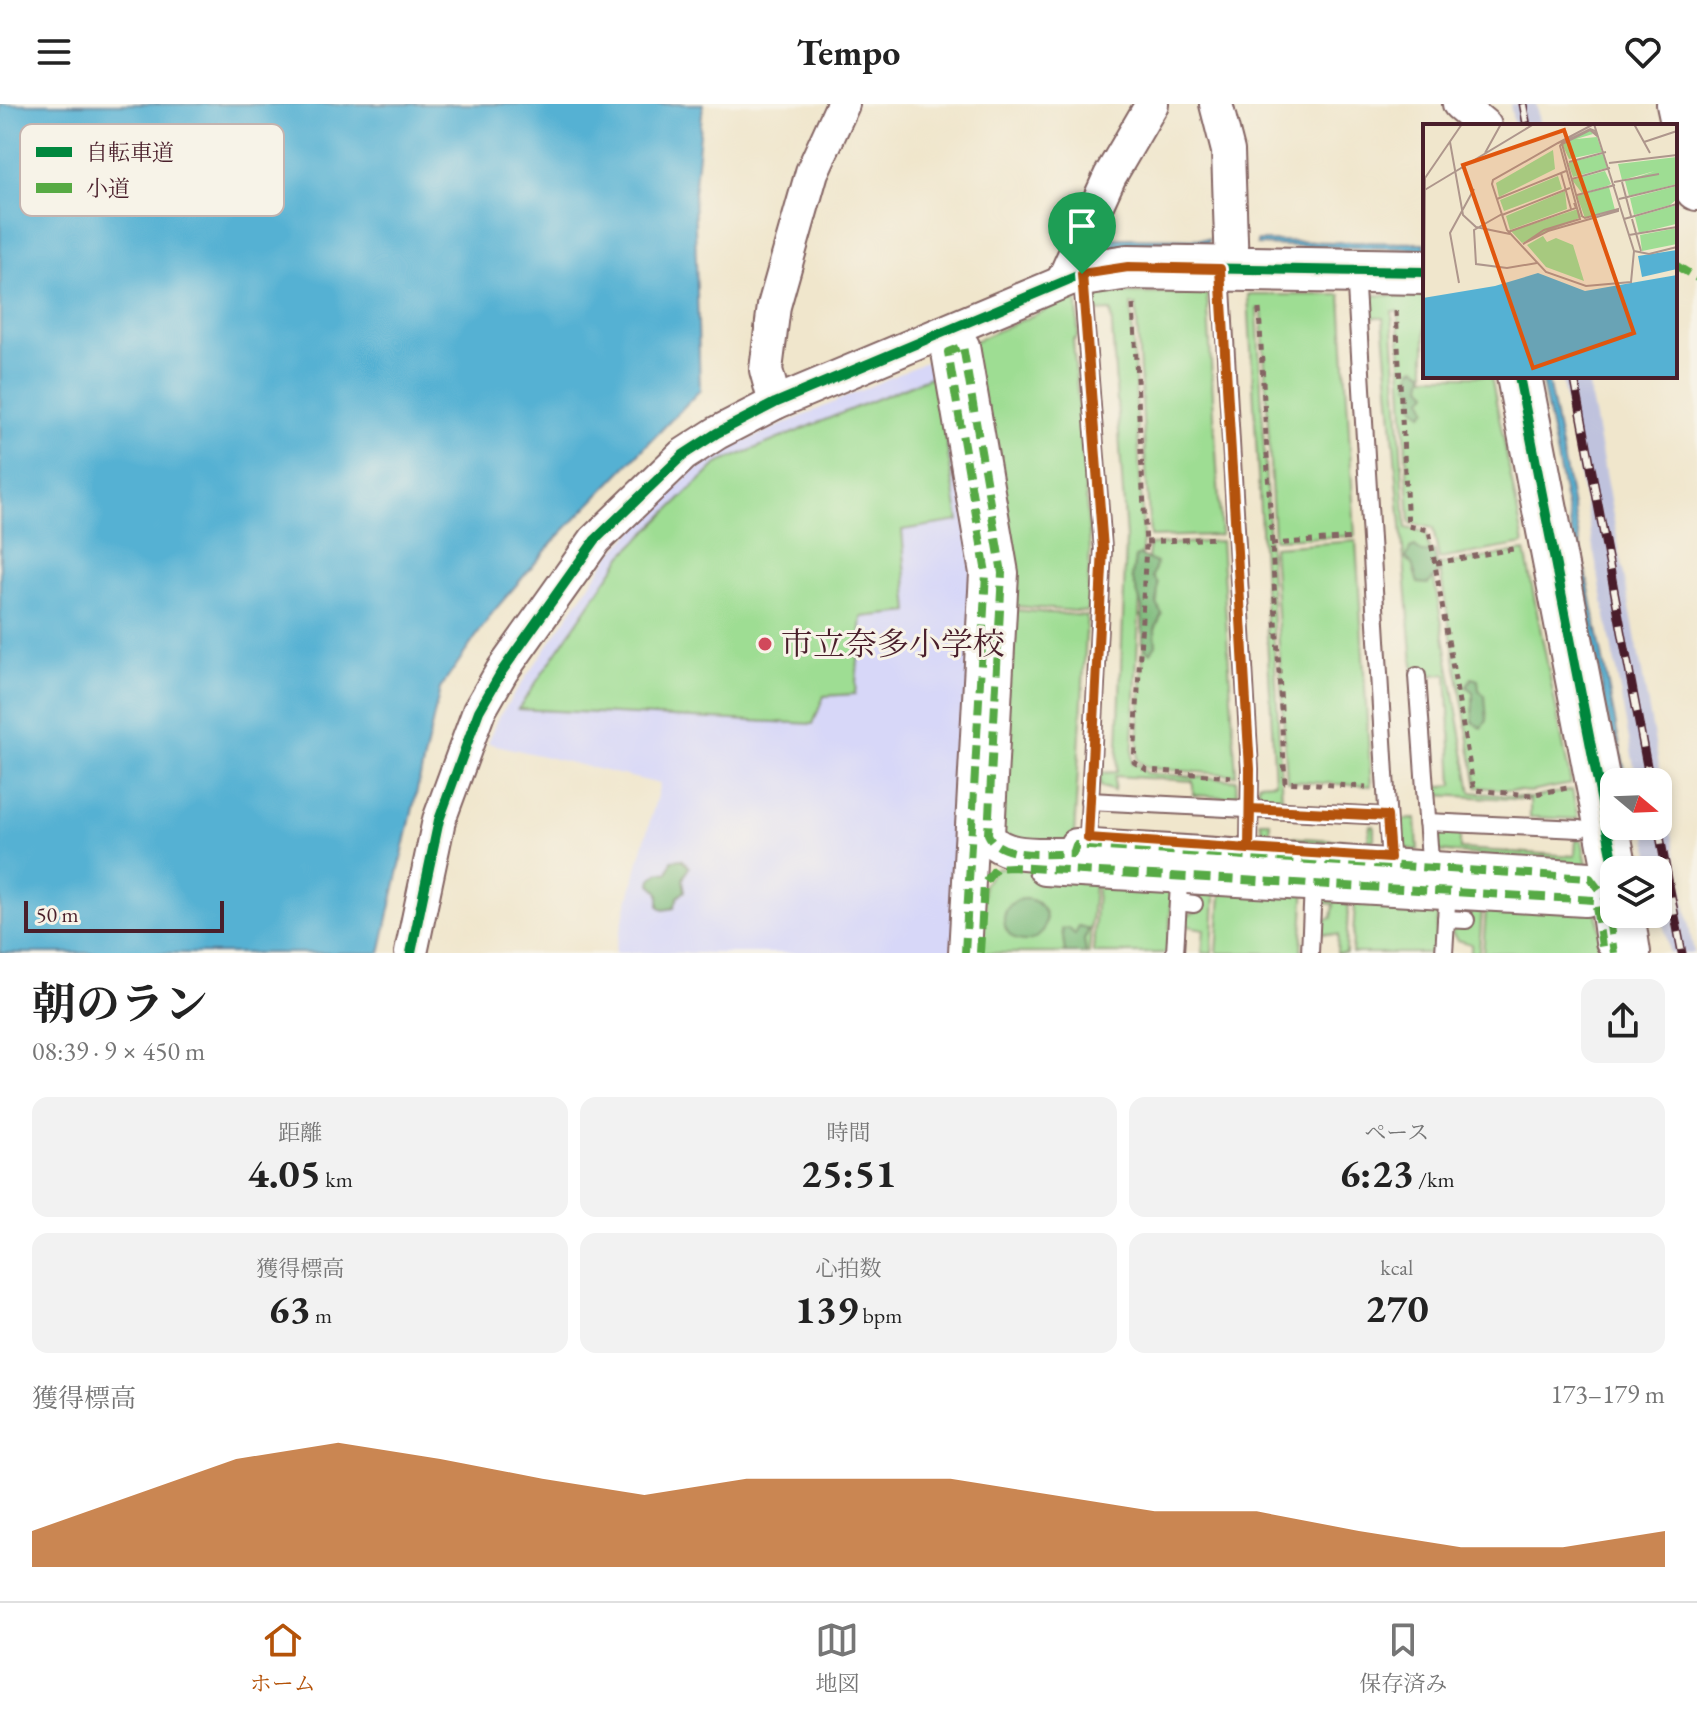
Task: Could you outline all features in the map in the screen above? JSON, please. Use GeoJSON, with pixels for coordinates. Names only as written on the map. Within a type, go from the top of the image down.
{"type":"FeatureCollection","features":[{"type":"Feature","properties":{"kind":"street"},"geometry":{"type":"LineString","coordinates":[[775,403],[766,370],[774,306],[812,172],[843,104]]}},
{"type":"Feature","properties":{"kind":"street"},"geometry":{"type":"LineString","coordinates":[[1072,277],[1110,176],[1152,104]]}},
{"type":"Feature","properties":{"kind":"street"},"geometry":{"type":"LineString","coordinates":[[1216,104],[1228,151],[1226,269]]}},
{"type":"Feature","properties":{"kind":"street"},"geometry":{"type":"LineString","coordinates":[[1459,104],[1483,124]]}},
{"type":"Feature","properties":{"kind":"street"},"geometry":{"type":"LineString","coordinates":[[1679,104],[1697,188]]}},
{"type":"Feature","properties":{"kind":"street"},"geometry":{"type":"LineString","coordinates":[[411,953],[439,820],[479,711],[502,671],[595,540],[683,455],[717,433],[775,403],[1072,277],[1128,267],[1423,272]]}},
{"type":"Feature","properties":{"kind":"street"},"geometry":{"type":"LineString","coordinates":[[965,953],[986,573],[948,352],[963,346],[1002,573],[988,834],[993,844],[1003,850],[1073,854],[1076,845],[1590,878],[1606,899],[1614,953]]}},
{"type":"Feature","properties":{"kind":"street"},"geometry":{"type":"LineString","coordinates":[[1519,378],[1611,856]]}},
{"type":"Feature","properties":{"kind":"street"},"geometry":{"type":"LineString","coordinates":[[980,953],[984,884],[996,868],[1318,902],[1595,900],[1603,953]]}},
{"type":"Feature","properties":{"kind":"street"},"geometry":{"type":"LineString","coordinates":[[1624,928],[1628,953]]}},
{"type":"Feature","properties":{"kind":"lane"},"geometry":{"type":"LineString","coordinates":[[1226,269],[1250,809],[1249,849]]}},
{"type":"Feature","properties":{"kind":"lane"},"geometry":{"type":"LineString","coordinates":[[1355,269],[1390,858]]}},
{"type":"Feature","properties":{"kind":"lane"},"geometry":{"type":"LineString","coordinates":[[1072,277],[1103,549],[1088,838],[1600,872]]}},
{"type":"Feature","properties":{"kind":"lane"},"geometry":{"type":"LineString","coordinates":[[1417,676],[1430,860]]}},
{"type":"Feature","properties":{"kind":"lane"},"geometry":{"type":"LineString","coordinates":[[1089,801],[1387,816]]}},
{"type":"Feature","properties":{"kind":"lane"},"geometry":{"type":"LineString","coordinates":[[1427,822],[1580,829]]}},
{"type":"Feature","properties":{"kind":"lane"},"geometry":{"type":"LineString","coordinates":[[1175,953],[1186,903],[1179,884]]}},
{"type":"Feature","properties":{"kind":"lane"},"geometry":{"type":"LineString","coordinates":[[1310,953],[1318,902]]}},
{"type":"Feature","properties":{"kind":"lane"},"geometry":{"type":"LineString","coordinates":[[1444,953],[1446,911],[1466,920]]}},
{"type":"Feature","properties":{"kind":"path"},"geometry":{"type":"LineString","coordinates":[[1133,305],[1146,542],[1134,762],[1147,770],[1239,778]]}},
{"type":"Feature","properties":{"kind":"path"},"geometry":{"type":"LineString","coordinates":[[1259,309],[1285,782],[1375,788]]}},
{"type":"Feature","properties":{"kind":"path"},"geometry":{"type":"LineString","coordinates":[[1396,311],[1408,526],[1429,530],[1474,790],[1530,795],[1578,785]]}},
{"type":"Feature","properties":{"kind":"path"},"geometry":{"type":"LineString","coordinates":[[1146,542],[1225,538]]}},
{"type":"Feature","properties":{"kind":"path"},"geometry":{"type":"LineString","coordinates":[[1271,544],[1359,538]]}},
{"type":"Feature","properties":{"kind":"path"},"geometry":{"type":"LineString","coordinates":[[1436,563],[1525,547]]}},
{"type":"Feature","properties":{"kind":"shaded area"},"geometry":{"type":"Polygon","coordinates":[[[1510,104],[1536,104],[1540,124],[1514,124],[1510,104]]]}},
{"type":"Feature","properties":{"kind":"shaded area","name":"市立奈多小学校"},"geometry":{"type":"Polygon","coordinates":[[[948,352],[984,547],[965,953],[614,953],[660,784],[488,743],[497,719],[611,554],[692,472],[721,452],[948,352]]]}},
{"type":"Feature","properties":{"kind":"shaded area"},"geometry":{"type":"Polygon","coordinates":[[[1561,378],[1587,378],[1660,768],[1634,768],[1561,378]]]}},
{"type":"Feature","properties":{"kind":"shaded area"},"geometry":{"type":"Polygon","coordinates":[[[1672,834],[1694,953],[1669,953],[1664,928],[1672,928],[1672,856],[1650,856],[1648,840],[1672,840],[1672,834]]]}},
{"type":"Feature","properties":{"kind":"green space"},"geometry":{"type":"Polygon","coordinates":[[[1091,293],[1207,294],[1221,535],[1150,537],[1136,305],[1131,305],[1143,530],[1132,764],[1139,765],[1146,773],[1236,780],[1237,798],[1193,795],[1193,781],[1115,776],[1114,791],[1100,786],[1100,773],[1117,772],[1126,539],[1111,311],[1092,312],[1091,293]]]}},
{"type":"Feature","properties":{"kind":"green space"},"geometry":{"type":"Polygon","coordinates":[[[1248,295],[1341,295],[1355,536],[1274,539],[1262,310],[1257,309],[1282,801],[1259,795],[1258,783],[1275,782],[1248,295]]]}},
{"type":"Feature","properties":{"kind":"green space"},"geometry":{"type":"Polygon","coordinates":[[[1365,295],[1423,296],[1423,378],[1491,378],[1524,544],[1439,559],[1433,528],[1410,523],[1398,311],[1392,311],[1406,528],[1426,532],[1471,792],[1530,798],[1572,790],[1578,819],[1530,817],[1530,800],[1436,795],[1434,811],[1432,787],[1453,785],[1447,674],[1414,676],[1383,317],[1366,317],[1365,295]]]}},
{"type":"Feature","properties":{"kind":"green space"},"geometry":{"type":"Polygon","coordinates":[[[1077,296],[1078,336],[1073,341],[1090,547],[1087,612],[1003,605],[963,346],[1077,296]]]}},
{"type":"Feature","properties":{"kind":"green space"},"geometry":{"type":"Polygon","coordinates":[[[1416,367],[1423,372],[1422,386],[1428,392],[1423,399],[1427,409],[1422,414],[1412,404],[1415,390],[1409,385],[1412,369],[1416,367]]]}},
{"type":"Feature","properties":{"kind":"green space"},"geometry":{"type":"Polygon","coordinates":[[[935,375],[959,521],[902,530],[909,612],[862,617],[855,694],[824,696],[813,724],[518,709],[623,555],[717,464],[935,375]]]}},
{"type":"Feature","properties":{"kind":"green space"},"geometry":{"type":"Polygon","coordinates":[[[1221,541],[1236,775],[1148,768],[1137,760],[1149,545],[1221,541]]]}},
{"type":"Feature","properties":{"kind":"green space"},"geometry":{"type":"Polygon","coordinates":[[[1356,541],[1371,786],[1287,781],[1273,547],[1356,541]]]}},
{"type":"Feature","properties":{"kind":"green space"},"geometry":{"type":"Polygon","coordinates":[[[1415,547],[1422,553],[1434,551],[1439,573],[1428,584],[1418,583],[1412,564],[1406,558],[1410,549],[1415,547]]]}},
{"type":"Feature","properties":{"kind":"green space"},"geometry":{"type":"Polygon","coordinates":[[[1525,551],[1571,784],[1530,792],[1477,787],[1439,565],[1525,551]]]}},
{"type":"Feature","properties":{"kind":"green space"},"geometry":{"type":"Polygon","coordinates":[[[1140,555],[1156,563],[1153,577],[1158,583],[1157,604],[1162,614],[1155,629],[1156,645],[1150,653],[1143,646],[1142,607],[1132,577],[1135,557],[1140,555]]]}},
{"type":"Feature","properties":{"kind":"green space"},"geometry":{"type":"Polygon","coordinates":[[[1003,609],[1087,616],[1073,854],[1003,850],[1003,609]]]}},
{"type":"Feature","properties":{"kind":"green space"},"geometry":{"type":"Polygon","coordinates":[[[1472,678],[1478,680],[1479,690],[1485,696],[1487,721],[1481,728],[1473,722],[1473,692],[1466,686],[1472,678]]]}},
{"type":"Feature","properties":{"kind":"green space"},"geometry":{"type":"Polygon","coordinates":[[[1416,819],[1418,850],[1397,847],[1395,820],[1416,819]]]}},
{"type":"Feature","properties":{"kind":"green space"},"geometry":{"type":"Polygon","coordinates":[[[1260,821],[1270,821],[1269,836],[1368,842],[1370,825],[1374,826],[1374,839],[1365,847],[1265,838],[1260,821]]]}},
{"type":"Feature","properties":{"kind":"green space"},"geometry":{"type":"Polygon","coordinates":[[[1438,832],[1460,833],[1460,849],[1575,856],[1576,839],[1582,840],[1587,865],[1438,851],[1438,832]]]}},
{"type":"Feature","properties":{"kind":"green space"},"geometry":{"type":"Polygon","coordinates":[[[682,859],[689,867],[683,879],[685,891],[678,897],[674,908],[663,910],[659,906],[659,893],[651,884],[652,878],[661,872],[668,873],[672,860],[682,859]]]}},
{"type":"Feature","properties":{"kind":"green space"},"geometry":{"type":"Polygon","coordinates":[[[996,868],[1095,872],[1089,953],[981,953],[984,884],[996,868]]]}},
{"type":"Feature","properties":{"kind":"green space"},"geometry":{"type":"Polygon","coordinates":[[[1098,872],[1173,877],[1168,953],[1093,953],[1098,872]]]}},
{"type":"Feature","properties":{"kind":"green space"},"geometry":{"type":"Polygon","coordinates":[[[1216,879],[1212,953],[1202,953],[1204,929],[1188,926],[1184,921],[1186,915],[1198,911],[1199,895],[1194,893],[1216,879]]]}},
{"type":"Feature","properties":{"kind":"green space"},"geometry":{"type":"Polygon","coordinates":[[[1222,879],[1305,883],[1301,953],[1217,953],[1222,879]]]}},
{"type":"Feature","properties":{"kind":"green space"},"geometry":{"type":"Polygon","coordinates":[[[1349,886],[1346,953],[1337,953],[1338,935],[1320,933],[1319,926],[1323,920],[1332,918],[1334,904],[1323,903],[1321,899],[1349,886]]]}},
{"type":"Feature","properties":{"kind":"green space"},"geometry":{"type":"Polygon","coordinates":[[[1356,887],[1439,892],[1435,953],[1352,953],[1356,887]]]}},
{"type":"Feature","properties":{"kind":"green space"},"geometry":{"type":"Polygon","coordinates":[[[1456,892],[1483,894],[1479,953],[1471,953],[1471,944],[1457,940],[1452,933],[1454,928],[1468,926],[1469,912],[1454,911],[1456,892]]]}},
{"type":"Feature","properties":{"kind":"green space"},"geometry":{"type":"Polygon","coordinates":[[[1487,894],[1595,900],[1603,953],[1483,953],[1487,894]]]}},
{"type":"Feature","properties":{"kind":"green space"},"geometry":{"type":"Polygon","coordinates":[[[1025,899],[1040,905],[1046,920],[1040,935],[1025,941],[1010,935],[1004,920],[1010,905],[1025,899]]]}},
{"type":"Feature","properties":{"kind":"green space"},"geometry":{"type":"Polygon","coordinates":[[[1079,926],[1089,929],[1084,940],[1086,953],[1065,953],[1062,929],[1069,928],[1075,935],[1079,926]]]}},
{"type":"Feature","properties":{"kind":"water"},"geometry":{"type":"Polygon","coordinates":[[[0,104],[703,104],[694,193],[700,390],[554,541],[493,612],[440,689],[380,953],[0,953],[0,104]]]}},
{"type":"Feature","properties":{"kind":"water"},"geometry":{"type":"Polygon","coordinates":[[[1209,239],[1208,243],[1100,246],[1098,240],[1209,239]]]}},
{"type":"Feature","properties":{"kind":"water"},"geometry":{"type":"Polygon","coordinates":[[[1257,241],[1423,243],[1423,249],[1257,245],[1257,241]]]}},
{"type":"Feature","properties":{"kind":"water"},"geometry":{"type":"Polygon","coordinates":[[[1541,378],[1547,378],[1624,768],[1618,768],[1541,378]]]}},
{"type":"Feature","properties":{"kind":"railway"},"geometry":{"type":"LineString","coordinates":[[1523,104],[1527,124]]}},
{"type":"Feature","properties":{"kind":"railway"},"geometry":{"type":"LineString","coordinates":[[1574,378],[1647,768]]}},
{"type":"Feature","properties":{"kind":"railway"},"geometry":{"type":"LineString","coordinates":[[1661,840],[1682,953]]}},
{"type":"Feature","properties":{"kind":"marked path"},"geometry":{"type":"LineString","coordinates":[[1677,266],[1697,278]]}},
{"type":"Feature","properties":{"kind":"marked path"},"geometry":{"type":"LineString","coordinates":[[965,953],[986,573],[948,352],[963,346],[1002,573],[988,834],[994,842],[1002,848],[1025,853],[1073,854],[1076,845],[1590,878],[1606,899],[1614,953]]}},
{"type":"Feature","properties":{"kind":"marked path"},"geometry":{"type":"LineString","coordinates":[[980,953],[984,884],[996,868],[1012,867],[1595,900],[1603,953]]}},
{"type":"Feature","properties":{"kind":"cycle path"},"geometry":{"type":"LineString","coordinates":[[411,953],[439,820],[479,711],[502,671],[595,540],[683,455],[717,433],[775,403],[1082,274],[1128,267],[1423,272]]}},
{"type":"Feature","properties":{"kind":"cycle path"},"geometry":{"type":"LineString","coordinates":[[1519,378],[1612,856]]}},
{"type":"Feature","properties":{"kind":"place","name":"市立奈多小学校"},"geometry":{"type":"Point","coordinates":[765,644]}},
{"type":"Feature","properties":{"kind":"route"},"geometry":{"type":"LineString","coordinates":[[1082,274],[1103,549],[1088,838],[1249,849],[1250,809],[1387,816],[1390,858],[1249,849],[1250,769],[1220,269],[1128,267],[1082,274]]}}]}
